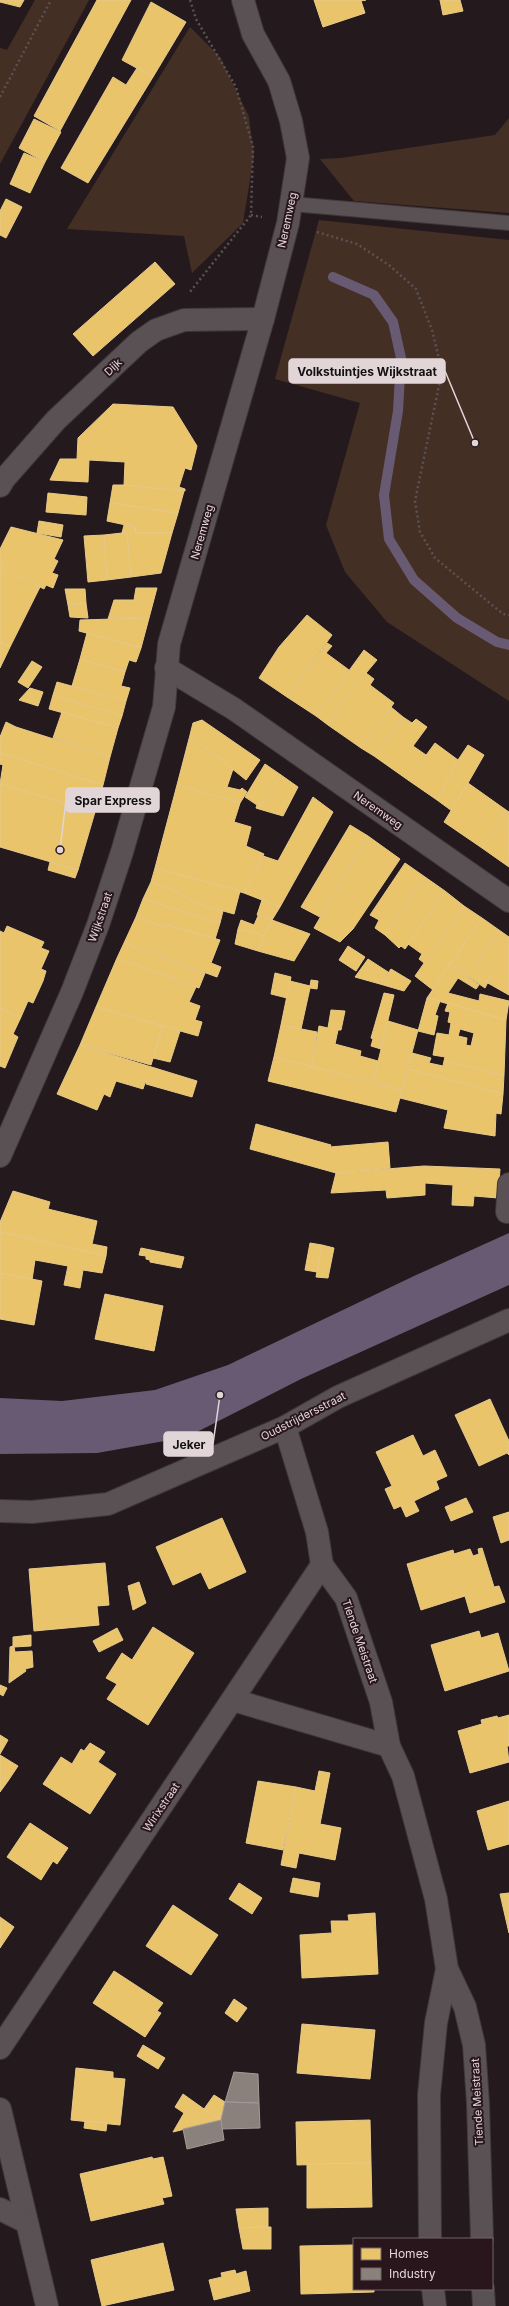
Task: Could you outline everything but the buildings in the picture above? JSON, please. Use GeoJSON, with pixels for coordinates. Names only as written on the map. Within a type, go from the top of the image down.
{"type":"FeatureCollection","features":[{"type":"Feature","properties":{"kind":"street","name":"Neremweg"},"geometry":{"type":"LineString","coordinates":[[243,0],[253,34],[279,81],[291,121],[298,158],[290,214],[263,318],[169,644],[166,668],[234,709],[509,901]]}},
{"type":"Feature","properties":{"kind":"street","name":"Dijk"},"geometry":{"type":"LineString","coordinates":[[2,483],[56,420],[139,342],[156,330],[184,320],[263,318]]}},
{"type":"Feature","properties":{"kind":"street","name":"Wijkstraat"},"geometry":{"type":"LineString","coordinates":[[0,1156],[72,992],[98,925],[164,707],[166,668]]}},
{"type":"Feature","properties":{"kind":"street"},"geometry":{"type":"LineString","coordinates":[[507,1212],[509,1184]]}},
{"type":"Feature","properties":{"kind":"street","name":"Oudstrijdersstraat"},"geometry":{"type":"LineString","coordinates":[[0,1511],[32,1512],[108,1504],[285,1428],[338,1397],[509,1320]]}},
{"type":"Feature","properties":{"kind":"street","name":"Tiende Meistraat"},"geometry":{"type":"LineString","coordinates":[[285,1428],[317,1532],[322,1565],[346,1598],[381,1702],[389,1746],[403,1776],[436,1899],[447,1969],[465,2007],[474,2045],[478,2103],[482,2238]]}},
{"type":"Feature","properties":{"kind":"street","name":"Wirixstraat"},"geometry":{"type":"LineString","coordinates":[[0,2048],[322,1565]]}},
{"type":"Feature","properties":{"kind":"street"},"geometry":{"type":"LineString","coordinates":[[233,1700],[389,1746]]}},
{"type":"Feature","properties":{"kind":"street","name":"Tiende Meistraat"},"geometry":{"type":"LineString","coordinates":[[430,2238],[429,2095],[436,2022],[447,1969]]}},
{"type":"Feature","properties":{"kind":"street"},"geometry":{"type":"LineString","coordinates":[[0,2109],[47,2306]]}},
{"type":"Feature","properties":{"kind":"street"},"geometry":{"type":"LineString","coordinates":[[0,2210],[26,2222]]}},
{"type":"Feature","properties":{"kind":"street"},"geometry":{"type":"LineString","coordinates":[[432,2290],[434,2306]]}},
{"type":"Feature","properties":{"kind":"street"},"geometry":{"type":"LineString","coordinates":[[483,2290],[484,2306]]}},
{"type":"Feature","properties":{"kind":"lane"},"geometry":{"type":"LineString","coordinates":[[290,214],[509,224]]}},
{"type":"Feature","properties":{"kind":"path"},"geometry":{"type":"LineString","coordinates":[[0,97],[51,0]]}},
{"type":"Feature","properties":{"kind":"path"},"geometry":{"type":"LineString","coordinates":[[184,320],[186,296],[251,215],[253,147],[236,87],[196,19],[190,0]]}},
{"type":"Feature","properties":{"kind":"path"},"geometry":{"type":"LineString","coordinates":[[290,214],[357,244],[389,264],[416,289],[432,330],[442,370],[415,501],[420,532],[435,558],[503,614],[509,616]]}},
{"type":"Feature","properties":{"kind":"shaded area"},"geometry":{"type":"Polygon","coordinates":[[[35,0],[89,0],[0,164],[0,48],[7,50],[35,0]]]}},
{"type":"Feature","properties":{"kind":"shaded area"},"geometry":{"type":"Polygon","coordinates":[[[190,27],[220,57],[249,117],[254,155],[243,223],[192,273],[184,236],[67,229],[190,27]]]}},
{"type":"Feature","properties":{"kind":"shaded area"},"geometry":{"type":"Polygon","coordinates":[[[509,118],[509,213],[354,201],[320,159],[341,158],[495,135],[509,118]]]}},
{"type":"Feature","properties":{"kind":"shaded area"},"geometry":{"type":"Polygon","coordinates":[[[319,220],[509,240],[509,701],[387,622],[345,572],[326,525],[360,403],[275,379],[319,220]]]}},
{"type":"Feature","properties":{"kind":"shaded area"},"geometry":{"type":"Polygon","coordinates":[[[509,1233],[509,1285],[301,1379],[187,1437],[97,1453],[0,1454],[0,1398],[62,1401],[155,1390],[228,1365],[414,1276],[509,1233]]]}},
{"type":"Feature","properties":{"kind":"waterway"},"geometry":{"type":"LineString","coordinates":[[333,277],[374,295],[393,322],[401,358],[398,411],[384,495],[389,539],[414,580],[457,618],[497,642],[509,645]]}},
{"type":"Feature","properties":{"kind":"place","name":"Volkstuintjes Wijkstraat"},"geometry":{"type":"Point","coordinates":[475,443]}},
{"type":"Feature","properties":{"kind":"place","name":"Spar Express"},"geometry":{"type":"Point","coordinates":[60,850]}},
{"type":"Feature","properties":{"kind":"place","name":"Jeker"},"geometry":{"type":"Point","coordinates":[220,1395]}}]}
